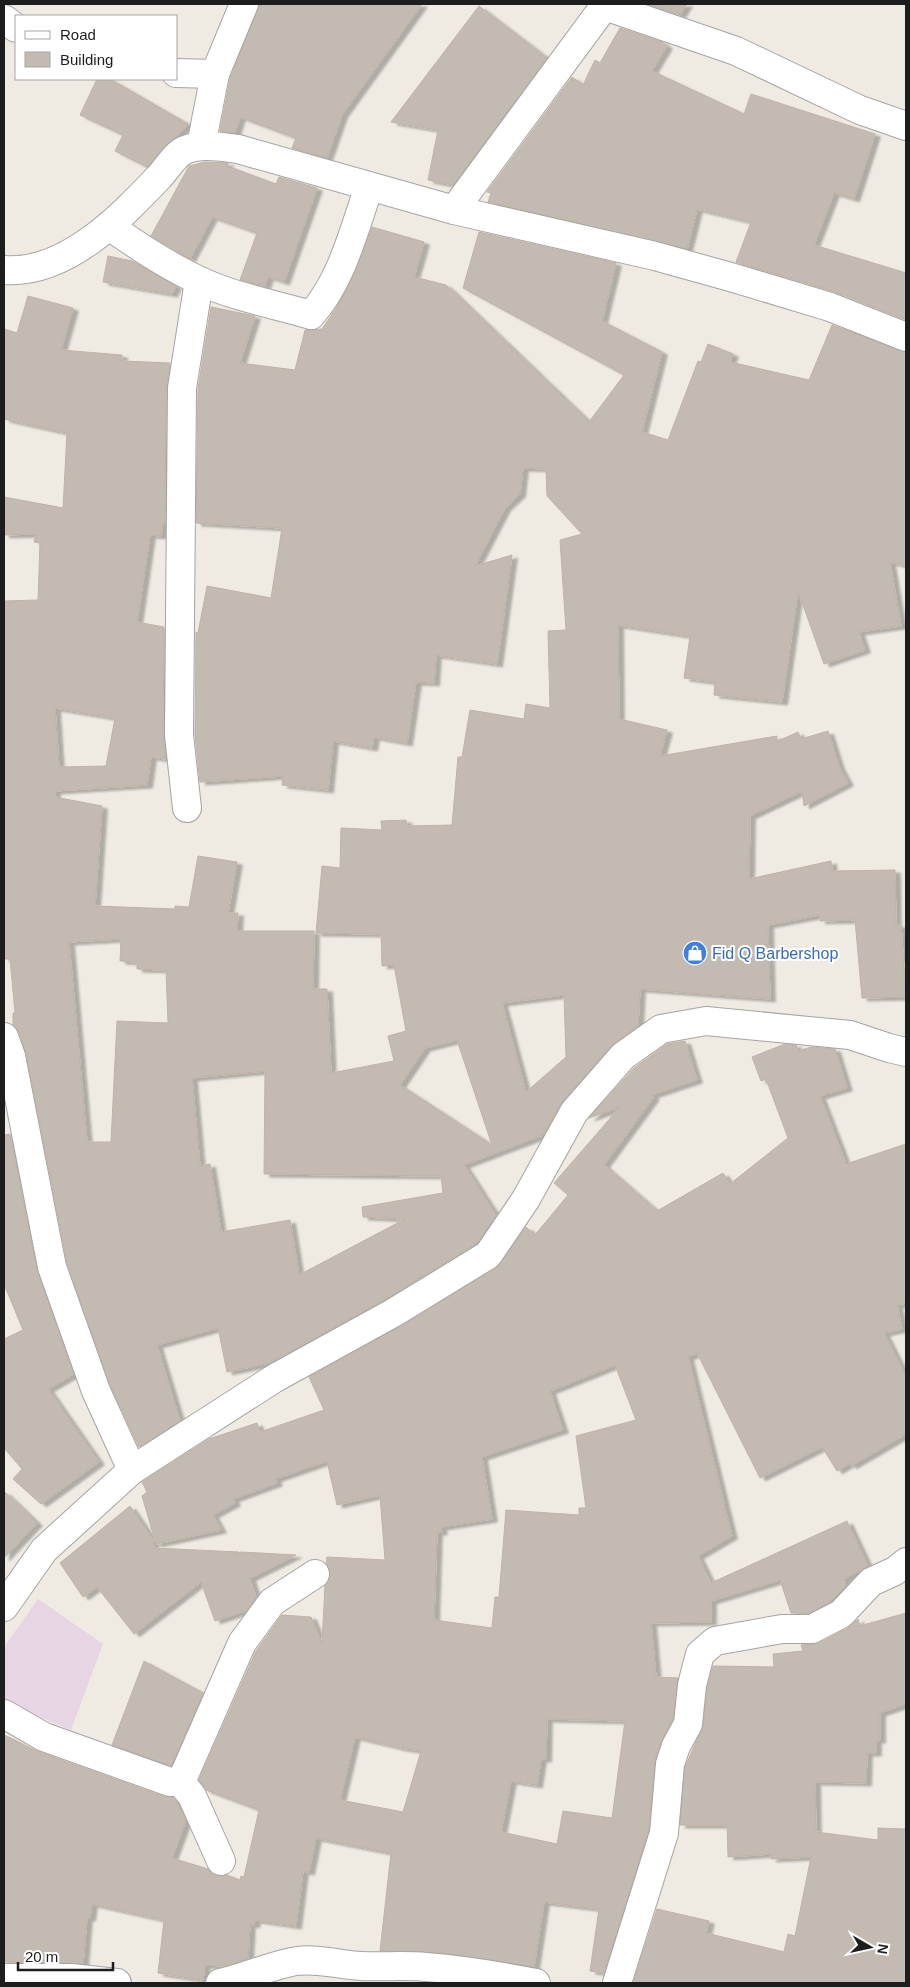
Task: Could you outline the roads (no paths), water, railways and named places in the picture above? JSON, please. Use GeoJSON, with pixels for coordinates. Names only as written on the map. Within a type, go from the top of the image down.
{"type":"FeatureCollection","features":[{"type":"Feature","properties":{"kind":"street"},"geometry":{"type":"LineString","coordinates":[[201,146],[215,74],[244,4]]}},
{"type":"Feature","properties":{"kind":"street"},"geometry":{"type":"LineString","coordinates":[[454,210],[606,5],[736,51],[860,110],[906,126]]}},
{"type":"Feature","properties":{"kind":"street"},"geometry":{"type":"LineString","coordinates":[[4,19],[15,27]]}},
{"type":"Feature","properties":{"kind":"street"},"geometry":{"type":"LineString","coordinates":[[178,73],[215,74]]}},
{"type":"Feature","properties":{"kind":"street"},"geometry":{"type":"LineString","coordinates":[[4,270],[18,271],[69,255],[109,226],[184,150],[201,146],[238,149],[454,210],[655,256],[830,307],[906,337]]}},
{"type":"Feature","properties":{"kind":"street"},"geometry":{"type":"LineString","coordinates":[[109,226],[150,254],[199,281],[237,294],[311,314],[323,302],[346,252],[370,187]]}},
{"type":"Feature","properties":{"kind":"street"},"geometry":{"type":"LineString","coordinates":[[187,808],[179,735],[181,398],[199,281]]}},
{"type":"Feature","properties":{"kind":"street"},"geometry":{"type":"LineString","coordinates":[[4,1607],[44,1550],[132,1470],[275,1378],[393,1314],[488,1255],[526,1199],[574,1112],[623,1056],[662,1029],[706,1021],[850,1035],[906,1052]]}},
{"type":"Feature","properties":{"kind":"street"},"geometry":{"type":"LineString","coordinates":[[4,1038],[11,1056],[52,1267],[96,1391],[132,1470]]}},
{"type":"Feature","properties":{"kind":"street"},"geometry":{"type":"LineString","coordinates":[[617,1983],[664,1833],[670,1764],[676,1746],[686,1729],[692,1685],[700,1654],[715,1641],[782,1629],[812,1629],[841,1614],[871,1582],[895,1571],[906,1562]]}},
{"type":"Feature","properties":{"kind":"street"},"geometry":{"type":"LineString","coordinates":[[180,1780],[185,1773],[242,1643],[272,1602],[315,1574]]}},
{"type":"Feature","properties":{"kind":"street"},"geometry":{"type":"LineString","coordinates":[[4,1714],[44,1737],[163,1780],[180,1780]]}},
{"type":"Feature","properties":{"kind":"street"},"geometry":{"type":"LineString","coordinates":[[180,1780],[192,1796],[221,1861]]}},
{"type":"Feature","properties":{"kind":"street"},"geometry":{"type":"LineString","coordinates":[[220,1983],[235,1980],[269,1966],[298,1961],[329,1961],[359,1966],[426,1967],[499,1976],[536,1983]]}},
{"type":"Feature","properties":{"kind":"street"},"geometry":{"type":"LineString","coordinates":[[4,1978],[71,1978],[117,1983]]}},
{"type":"Feature","properties":{"kind":"place","name":"Fid Q Barbershop"},"geometry":{"type":"Point","coordinates":[695,953]}}]}
